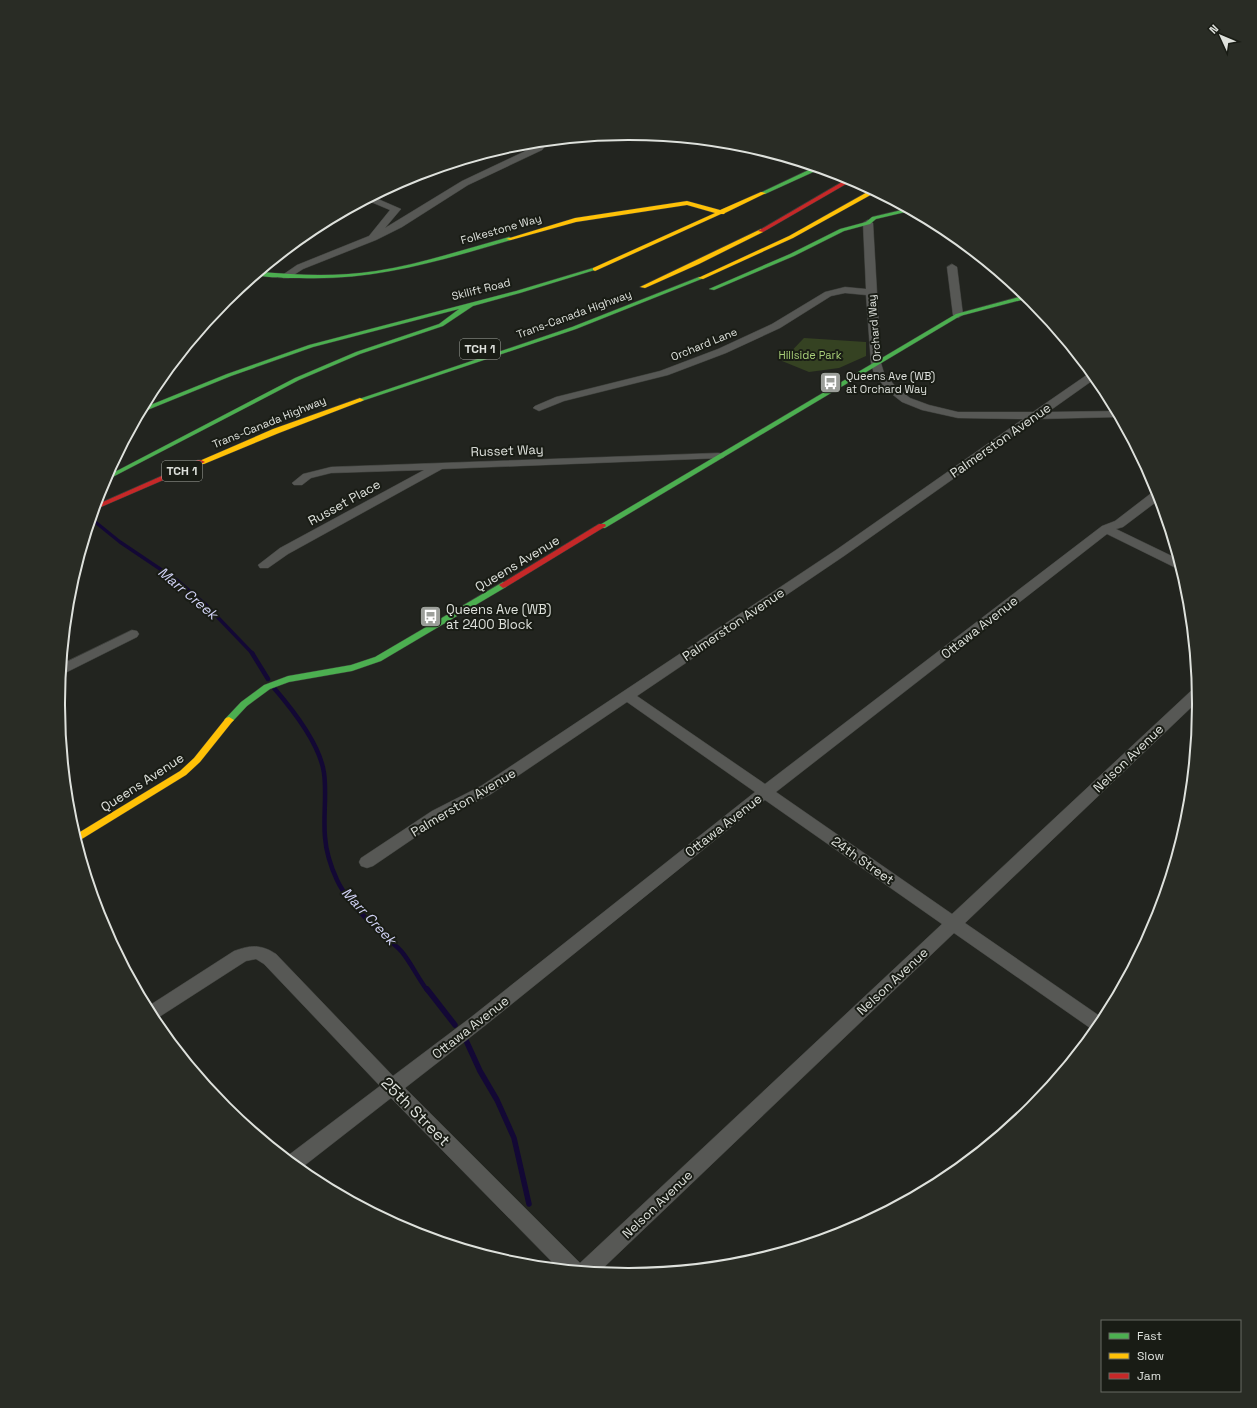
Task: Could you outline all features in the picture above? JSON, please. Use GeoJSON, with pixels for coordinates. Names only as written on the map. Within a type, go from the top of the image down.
{"type":"FeatureCollection","features":[{"type":"Feature","properties":{"kind":"main road","name":"Skilift Road"},"geometry":{"type":"LineString","coordinates":[[149,408],[264,361],[311,346],[587,272],[722,213],[812,171]]}},
{"type":"Feature","properties":{"kind":"main road","name":"Trans-Canada Highway"},"geometry":{"type":"LineString","coordinates":[[632,291],[749,238],[844,183]]}},
{"type":"Feature","properties":{"kind":"main road","name":"Trans-Canada Highway"},"geometry":{"type":"LineString","coordinates":[[102,505],[268,434],[369,396],[532,343],[675,290],[786,239],[868,194]]}},
{"type":"Feature","properties":{"kind":"main road","name":"Folkestone Way"},"geometry":{"type":"LineString","coordinates":[[264,274],[352,276],[401,268],[493,245],[575,220],[677,204],[697,205],[722,213]]}},
{"type":"Feature","properties":{"kind":"main road"},"geometry":{"type":"LineString","coordinates":[[704,292],[775,263],[842,230],[868,223],[874,218],[902,212]]}},
{"type":"Feature","properties":{"kind":"main road","name":"Queens Avenue"},"geometry":{"type":"LineString","coordinates":[[81,835],[186,771],[205,752],[228,720],[243,705],[267,687],[280,680],[302,674],[354,668],[381,658],[958,315],[1020,299]]}},
{"type":"Feature","properties":{"kind":"main road"},"geometry":{"type":"LineString","coordinates":[[114,475],[311,372],[358,353],[433,329],[450,321],[471,304]]}},
{"type":"Feature","properties":{"kind":"main road"},"geometry":{"type":"LineString","coordinates":[[417,318],[438,320],[439,325],[433,329]]}},
{"type":"Feature","properties":{"kind":"main road"},"geometry":{"type":"LineString","coordinates":[[369,396],[466,370],[589,332]]}},
{"type":"Feature","properties":{"kind":"main road","name":"Trans-Canada Highway"},"geometry":{"type":"LineString","coordinates":[[113,490],[261,428],[382,382]]}},
{"type":"Feature","properties":{"kind":"street"},"geometry":{"type":"LineString","coordinates":[[286,276],[300,267],[373,238],[424,211],[443,196],[465,183],[539,148]]}},
{"type":"Feature","properties":{"kind":"street"},"geometry":{"type":"LineString","coordinates":[[373,238],[396,209],[376,201]]}},
{"type":"Feature","properties":{"kind":"street","name":"Orchard Way"},"geometry":{"type":"LineString","coordinates":[[868,223],[876,363],[879,374],[892,389],[906,400],[926,408],[958,415],[1112,414]]}},
{"type":"Feature","properties":{"kind":"street"},"geometry":{"type":"LineString","coordinates":[[952,267],[958,315]]}},
{"type":"Feature","properties":{"kind":"street","name":"Orchard Lane"},"geometry":{"type":"LineString","coordinates":[[539,408],[560,399],[664,373],[722,351],[776,326],[828,294],[845,290],[871,293]]}},
{"type":"Feature","properties":{"kind":"street","name":"Palmerston Avenue"},"geometry":{"type":"LineString","coordinates":[[367,862],[437,815],[486,790],[840,553],[1088,378]]}},
{"type":"Feature","properties":{"kind":"street","name":"Russet Way"},"geometry":{"type":"LineString","coordinates":[[298,483],[307,476],[331,470],[719,456]]}},
{"type":"Feature","properties":{"kind":"street","name":"Russet Place"},"geometry":{"type":"LineString","coordinates":[[264,565],[284,551],[440,466]]}},
{"type":"Feature","properties":{"kind":"street","name":"Ottawa Avenue"},"geometry":{"type":"LineString","coordinates":[[297,1160],[476,1023],[766,792],[1106,529],[1119,524],[1153,498]]}},
{"type":"Feature","properties":{"kind":"street"},"geometry":{"type":"LineString","coordinates":[[1106,529],[1174,562]]}},
{"type":"Feature","properties":{"kind":"street"},"geometry":{"type":"LineString","coordinates":[[66,667],[132,634]]}},
{"type":"Feature","properties":{"kind":"street","name":"24th Street"},"geometry":{"type":"LineString","coordinates":[[626,695],[1094,1021]]}},
{"type":"Feature","properties":{"kind":"street","name":"Nelson Avenue"},"geometry":{"type":"LineString","coordinates":[[591,1266],[1192,698]]}},
{"type":"Feature","properties":{"kind":"street","name":"25th Street"},"geometry":{"type":"LineString","coordinates":[[156,1010],[240,956],[249,952],[260,952],[270,959],[392,1087],[568,1264]]}},
{"type":"Feature","properties":{"kind":"green space","name":"Hillside Park"},"geometry":{"type":"Polygon","coordinates":[[[804,338],[866,342],[866,356],[839,368],[809,372],[782,361],[804,338]]]}},
{"type":"Feature","properties":{"kind":"waterway","name":"Marr Creek"},"geometry":{"type":"LineString","coordinates":[[95,522],[120,542],[178,581],[205,604],[253,654]]}},
{"type":"Feature","properties":{"kind":"waterway","name":"Marr Creek"},"geometry":{"type":"LineString","coordinates":[[252,653],[268,679]]}},
{"type":"Feature","properties":{"kind":"waterway","name":"Marr Creek"},"geometry":{"type":"LineString","coordinates":[[274,688],[305,728],[321,762],[325,781],[326,842],[329,859],[337,880],[345,894],[357,908],[402,952],[427,990]]}},
{"type":"Feature","properties":{"kind":"waterway","name":"Marr Creek"},"geometry":{"type":"LineString","coordinates":[[427,989],[455,1025]]}},
{"type":"Feature","properties":{"kind":"waterway","name":"Marr Creek"},"geometry":{"type":"LineString","coordinates":[[464,1036],[480,1071],[497,1100],[514,1138],[529,1204]]}},
{"type":"Feature","properties":{"kind":"traffic: fast"},"geometry":{"type":"LineString","coordinates":[[763,193],[812,171]]}},
{"type":"Feature","properties":{"kind":"traffic: fast"},"geometry":{"type":"LineString","coordinates":[[868,223],[874,218],[902,212]]}},
{"type":"Feature","properties":{"kind":"traffic: fast"},"geometry":{"type":"LineString","coordinates":[[712,289],[792,255],[842,230],[868,223]]}},
{"type":"Feature","properties":{"kind":"traffic: fast"},"geometry":{"type":"LineString","coordinates":[[264,274],[331,277],[376,273],[421,264],[509,239]]}},
{"type":"Feature","properties":{"kind":"traffic: fast"},"geometry":{"type":"LineString","coordinates":[[149,408],[229,375],[311,346],[518,292],[595,269]]}},
{"type":"Feature","properties":{"kind":"traffic: fast"},"geometry":{"type":"LineString","coordinates":[[360,400],[574,328],[701,278]]}},
{"type":"Feature","properties":{"kind":"traffic: fast"},"geometry":{"type":"LineString","coordinates":[[602,526],[958,315],[1020,299]]}},
{"type":"Feature","properties":{"kind":"traffic: fast"},"geometry":{"type":"LineString","coordinates":[[114,475],[297,379],[358,353],[441,325],[471,304]]}},
{"type":"Feature","properties":{"kind":"traffic: fast"},"geometry":{"type":"LineString","coordinates":[[229,720],[244,704],[267,687],[288,679],[352,668],[378,659],[503,585]]}},
{"type":"Feature","properties":{"kind":"traffic: slow"},"geometry":{"type":"LineString","coordinates":[[595,269],[763,193]]}},
{"type":"Feature","properties":{"kind":"traffic: slow"},"geometry":{"type":"LineString","coordinates":[[701,278],[791,237],[868,194]]}},
{"type":"Feature","properties":{"kind":"traffic: slow"},"geometry":{"type":"LineString","coordinates":[[509,239],[575,220],[687,203],[722,213]]}},
{"type":"Feature","properties":{"kind":"traffic: slow"},"geometry":{"type":"LineString","coordinates":[[643,287],[697,263],[761,231]]}},
{"type":"Feature","properties":{"kind":"traffic: slow"},"geometry":{"type":"LineString","coordinates":[[201,462],[276,431],[360,400]]}},
{"type":"Feature","properties":{"kind":"traffic: slow"},"geometry":{"type":"LineString","coordinates":[[81,836],[183,773],[197,760],[229,720]]}},
{"type":"Feature","properties":{"kind":"traffic: jam"},"geometry":{"type":"LineString","coordinates":[[761,231],[844,183]]}},
{"type":"Feature","properties":{"kind":"traffic: jam"},"geometry":{"type":"LineString","coordinates":[[102,505],[201,462]]}},
{"type":"Feature","properties":{"kind":"traffic: jam"},"geometry":{"type":"LineString","coordinates":[[503,585],[602,526]]}},
{"type":"Feature","properties":{"kind":"place","name":"Queens Ave (WB) at Orchard Way"},"geometry":{"type":"Point","coordinates":[830,382]}},
{"type":"Feature","properties":{"kind":"place","name":"Queens Ave (WB) at 2400 Block"},"geometry":{"type":"Point","coordinates":[430,616]}}]}
